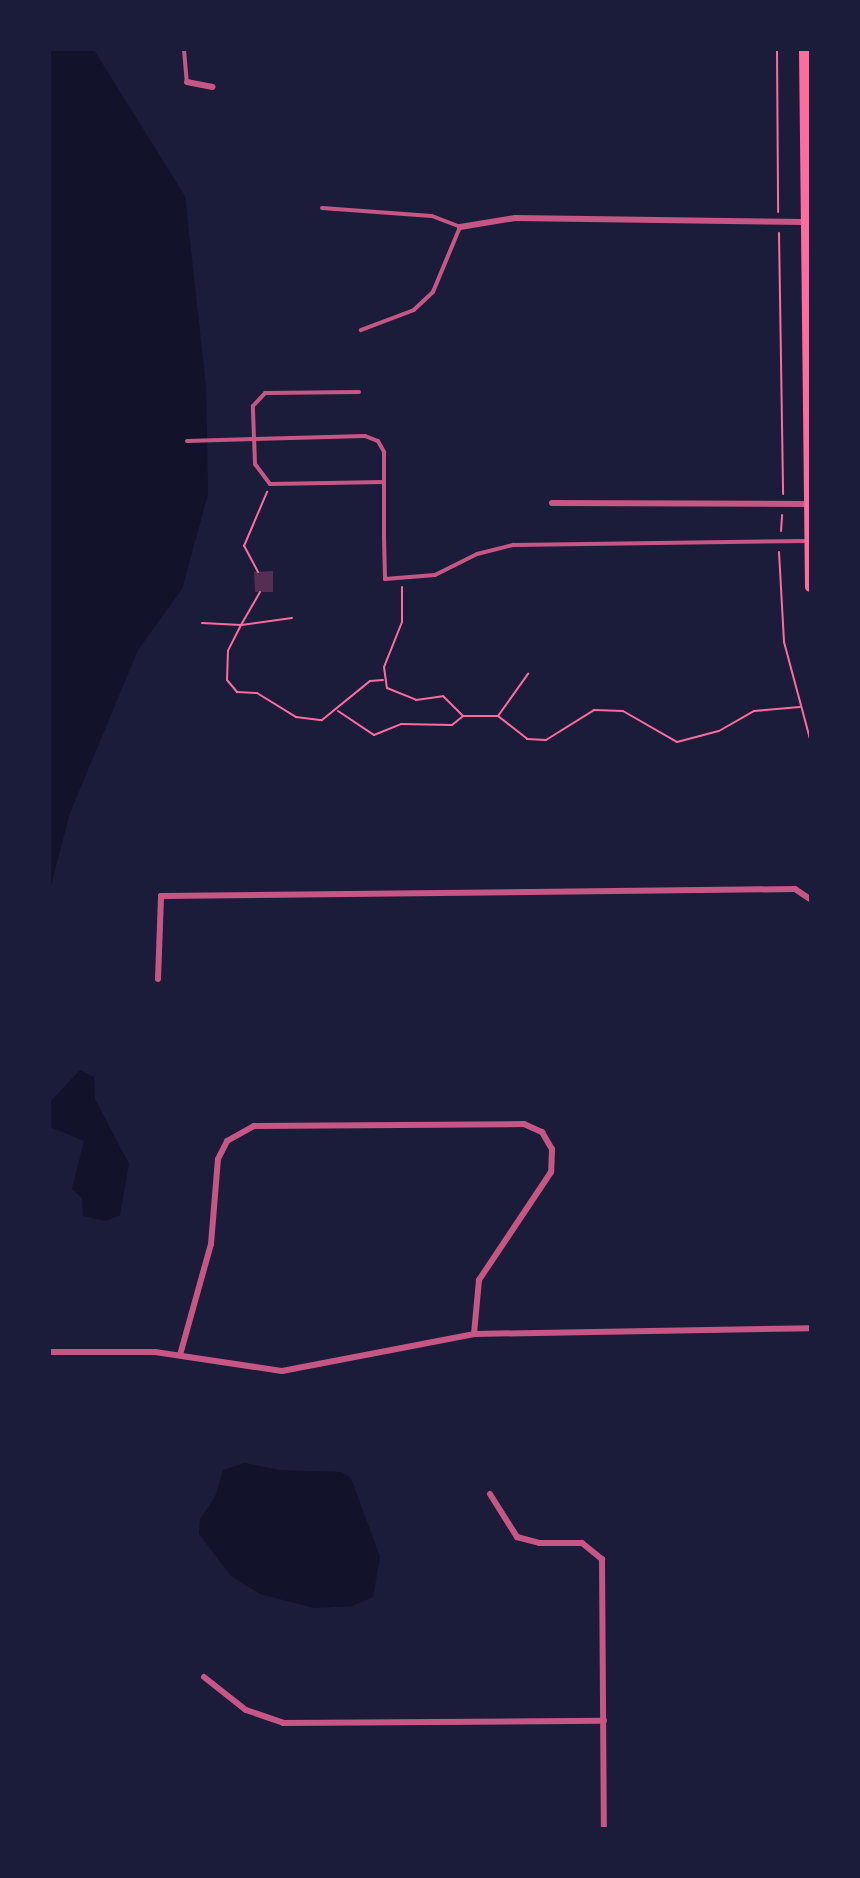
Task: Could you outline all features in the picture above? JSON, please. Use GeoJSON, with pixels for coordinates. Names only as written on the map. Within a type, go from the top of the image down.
{"type":"FeatureCollection","features":[{"type":"Feature","properties":{"kind":"main road"},"geometry":{"type":"LineString","coordinates":[[804,50],[808,62],[806,541],[810,587]]}},
{"type":"Feature","properties":{"kind":"street"},"geometry":{"type":"LineString","coordinates":[[187,82],[213,87]]}},
{"type":"Feature","properties":{"kind":"street"},"geometry":{"type":"LineString","coordinates":[[460,227],[515,218],[807,222]]}},
{"type":"Feature","properties":{"kind":"street"},"geometry":{"type":"LineString","coordinates":[[552,503],[806,504]]}},
{"type":"Feature","properties":{"kind":"street"},"geometry":{"type":"LineString","coordinates":[[158,979],[161,896],[795,889],[810,899]]}},
{"type":"Feature","properties":{"kind":"street"},"geometry":{"type":"LineString","coordinates":[[180,1355],[211,1244],[218,1159],[227,1141],[254,1126],[524,1124],[548,1140],[553,1165],[479,1280],[474,1334]]}},
{"type":"Feature","properties":{"kind":"street"},"geometry":{"type":"LineString","coordinates":[[50,1352],[180,1355],[282,1371],[474,1334],[810,1328]]}},
{"type":"Feature","properties":{"kind":"street"},"geometry":{"type":"LineString","coordinates":[[490,1494],[517,1537],[539,1544],[582,1544],[602,1559],[604,1828]]}},
{"type":"Feature","properties":{"kind":"street"},"geometry":{"type":"LineString","coordinates":[[204,1677],[246,1710],[284,1723],[604,1721]]}},
{"type":"Feature","properties":{"kind":"lane"},"geometry":{"type":"LineString","coordinates":[[184,50],[187,82]]}},
{"type":"Feature","properties":{"kind":"lane"},"geometry":{"type":"LineString","coordinates":[[322,208],[432,216],[460,227],[433,292],[414,310],[361,330]]}},
{"type":"Feature","properties":{"kind":"lane"},"geometry":{"type":"LineString","coordinates":[[359,392],[265,393],[253,406],[255,464],[270,484],[384,482]]}},
{"type":"Feature","properties":{"kind":"lane"},"geometry":{"type":"LineString","coordinates":[[187,441],[365,436],[378,441],[384,452],[385,579],[435,575],[477,554],[514,545],[806,541]]}},
{"type":"Feature","properties":{"kind":"path"},"geometry":{"type":"LineString","coordinates":[[777,50],[778,212]]}},
{"type":"Feature","properties":{"kind":"path"},"geometry":{"type":"LineString","coordinates":[[778,233],[783,499]]}},
{"type":"Feature","properties":{"kind":"path"},"geometry":{"type":"LineString","coordinates":[[258,572],[244,546],[270,484]]}},
{"type":"Feature","properties":{"kind":"path"},"geometry":{"type":"LineString","coordinates":[[781,531],[783,509]]}},
{"type":"Feature","properties":{"kind":"path"},"geometry":{"type":"LineString","coordinates":[[779,552],[784,642],[810,739]]}},
{"type":"Feature","properties":{"kind":"path"},"geometry":{"type":"LineString","coordinates":[[383,680],[402,622],[402,579]]}},
{"type":"Feature","properties":{"kind":"path"},"geometry":{"type":"LineString","coordinates":[[260,592],[228,651],[227,680],[237,692],[257,693],[296,717],[322,720],[338,711],[370,681],[383,680],[404,699],[443,696],[464,716]]}},
{"type":"Feature","properties":{"kind":"path"},"geometry":{"type":"LineString","coordinates":[[202,623],[241,625],[292,618]]}},
{"type":"Feature","properties":{"kind":"path"},"geometry":{"type":"LineString","coordinates":[[498,716],[528,674]]}},
{"type":"Feature","properties":{"kind":"path"},"geometry":{"type":"LineString","coordinates":[[338,711],[374,735],[401,724],[452,725],[464,716],[498,716],[527,739],[546,740],[594,710],[612,708],[676,742],[719,731],[754,711],[800,707]]}},
{"type":"Feature","properties":{"kind":"shaded area"},"geometry":{"type":"Polygon","coordinates":[[[50,50],[94,50],[185,196],[206,386],[208,494],[182,589],[138,650],[70,813],[50,889],[50,50]]]}},
{"type":"Feature","properties":{"kind":"shaded area"},"geometry":{"type":"Polygon","coordinates":[[[80,1070],[94,1077],[95,1099],[129,1164],[120,1215],[106,1221],[83,1216],[82,1198],[72,1189],[84,1141],[50,1127],[50,1102],[80,1070]]]}},
{"type":"Feature","properties":{"kind":"shaded area"},"geometry":{"type":"Polygon","coordinates":[[[245,1463],[279,1470],[341,1472],[351,1478],[380,1557],[373,1597],[352,1606],[314,1608],[260,1594],[231,1576],[199,1534],[200,1519],[215,1497],[223,1470],[245,1463]]]}},
{"type":"Feature","properties":{"kind":"building"},"geometry":{"type":"Polygon","coordinates":[[[273,571],[273,592],[255,592],[254,572],[273,571]]]}}]}
